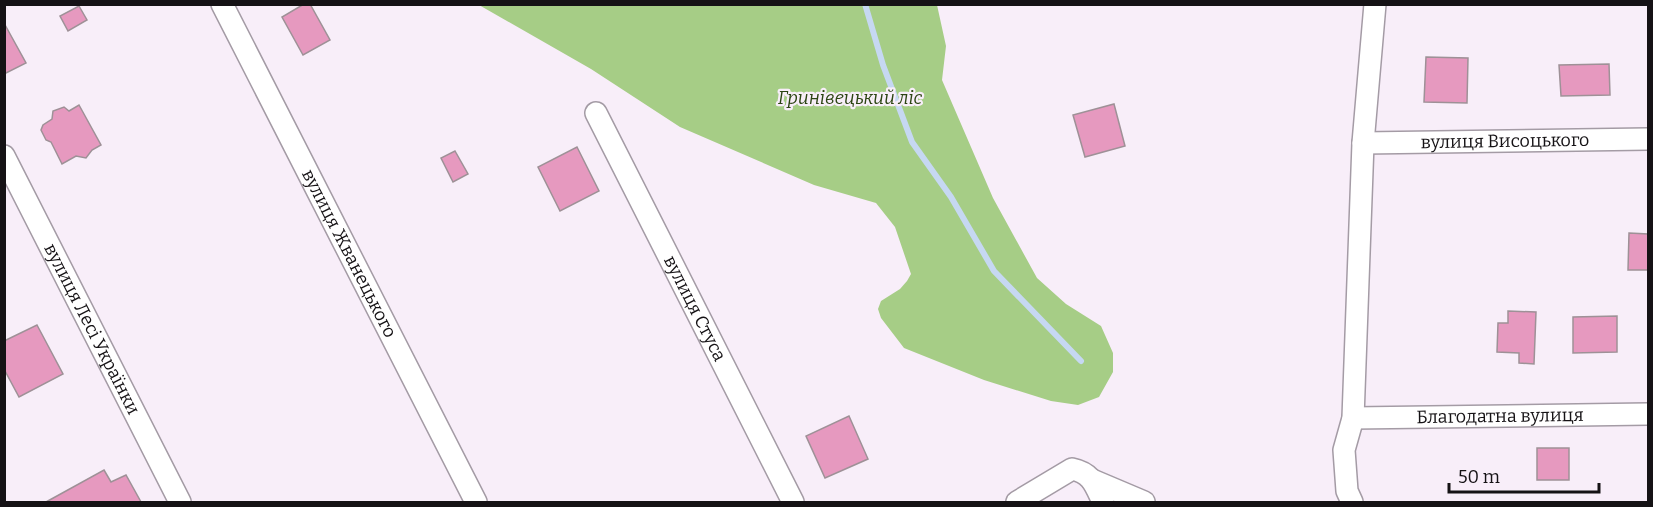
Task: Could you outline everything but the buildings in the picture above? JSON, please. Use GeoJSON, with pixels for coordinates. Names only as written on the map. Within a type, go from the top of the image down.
{"type":"FeatureCollection","features":[{"type":"Feature","properties":{"kind":"street","name":"вулиця Жванецького"},"geometry":{"type":"LineString","coordinates":[[222,4],[476,502]]}},
{"type":"Feature","properties":{"kind":"street"},"geometry":{"type":"LineString","coordinates":[[1352,502],[1347,490],[1344,450],[1353,418],[1363,143],[1375,4]]}},
{"type":"Feature","properties":{"kind":"street","name":"вулиця Стуса"},"geometry":{"type":"LineString","coordinates":[[596,113],[793,502]]}},
{"type":"Feature","properties":{"kind":"street","name":"вулиця Висоцького"},"geometry":{"type":"LineString","coordinates":[[1363,143],[1648,139]]}},
{"type":"Feature","properties":{"kind":"street","name":"вулиця Лесі Українки"},"geometry":{"type":"LineString","coordinates":[[4,156],[180,502]]}},
{"type":"Feature","properties":{"kind":"street","name":"Благодатна вулиця"},"geometry":{"type":"LineString","coordinates":[[1353,418],[1648,414]]}},
{"type":"Feature","properties":{"kind":"street"},"geometry":{"type":"LineString","coordinates":[[1017,502],[1072,469],[1144,502]]}},
{"type":"Feature","properties":{"kind":"street"},"geometry":{"type":"LineString","coordinates":[[1088,475],[1103,502]]}},
{"type":"Feature","properties":{"kind":"green space","name":"Гринівецький ліс"},"geometry":{"type":"Polygon","coordinates":[[[479,5],[937,5],[946,46],[942,80],[993,198],[1037,278],[1066,304],[1101,326],[1113,353],[1113,372],[1099,397],[1078,405],[1051,401],[984,380],[904,348],[881,318],[878,309],[881,301],[900,289],[911,274],[895,227],[876,203],[814,185],[680,127],[591,69],[479,5]]]}},
{"type":"Feature","properties":{"kind":"waterway"},"geometry":{"type":"LineString","coordinates":[[865,4],[883,65],[912,142],[951,197],[994,271],[1081,361]]}}]}
